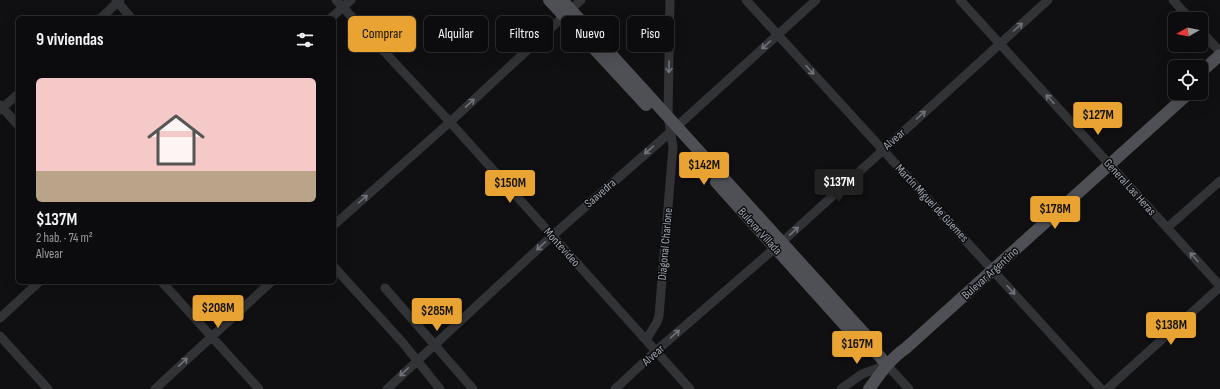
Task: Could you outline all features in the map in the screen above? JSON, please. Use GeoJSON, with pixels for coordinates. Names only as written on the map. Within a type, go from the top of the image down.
{"type":"FeatureCollection","features":[{"type":"Feature","properties":{"kind":"main road","name":"Bulevar Villada"},"geometry":{"type":"LineString","coordinates":[[549,0],[567,13],[668,116],[674,129]]}},
{"type":"Feature","properties":{"kind":"main road","name":"Bulevar Villada"},"geometry":{"type":"LineString","coordinates":[[562,0],[567,13],[778,245],[858,340],[876,352],[887,365]]}},
{"type":"Feature","properties":{"kind":"main road"},"geometry":{"type":"LineString","coordinates":[[1208,65],[1220,54]]}},
{"type":"Feature","properties":{"kind":"main road"},"geometry":{"type":"LineString","coordinates":[[1208,76],[1220,65]]}},
{"type":"Feature","properties":{"kind":"main road","name":"Bulevar Argentino"},"geometry":{"type":"LineString","coordinates":[[869,389],[897,354],[906,348],[1107,162],[1171,100]]}},
{"type":"Feature","properties":{"kind":"main road","name":"Bulevar Argentino"},"geometry":{"type":"LineString","coordinates":[[1107,162],[1181,100]]}},
{"type":"Feature","properties":{"kind":"street","name":"Montevideo"},"geometry":{"type":"LineString","coordinates":[[336,0],[450,122],[690,389]]}},
{"type":"Feature","properties":{"kind":"street"},"geometry":{"type":"LineString","coordinates":[[333,16],[351,0]]}},
{"type":"Feature","properties":{"kind":"street"},"geometry":{"type":"LineString","coordinates":[[336,223],[450,122],[581,0]]}},
{"type":"Feature","properties":{"kind":"street"},"geometry":{"type":"LineString","coordinates":[[668,116],[670,0]]}},
{"type":"Feature","properties":{"kind":"street","name":"Martin Miguel de Güemes"},"geometry":{"type":"LineString","coordinates":[[746,0],[1101,389]]}},
{"type":"Feature","properties":{"kind":"street","name":"Saavedra"},"geometry":{"type":"LineString","coordinates":[[387,389],[552,236],[674,129],[816,0]]}},
{"type":"Feature","properties":{"kind":"street","name":"General Las Heras"},"geometry":{"type":"LineString","coordinates":[[960,0],[1220,286]]}},
{"type":"Feature","properties":{"kind":"street","name":"Alvear"},"geometry":{"type":"LineString","coordinates":[[615,389],[656,351],[778,245],[1048,0]]}},
{"type":"Feature","properties":{"kind":"street"},"geometry":{"type":"LineString","coordinates":[[1173,0],[1184,12]]}},
{"type":"Feature","properties":{"kind":"street"},"geometry":{"type":"LineString","coordinates":[[103,16],[118,1],[129,16]]}},
{"type":"Feature","properties":{"kind":"street"},"geometry":{"type":"LineString","coordinates":[[1208,39],[1220,54]]}},
{"type":"Feature","properties":{"kind":"street"},"geometry":{"type":"LineString","coordinates":[[16,96],[1,108],[16,123]]}},
{"type":"Feature","properties":{"kind":"street","name":"Diagonal Charlone"},"geometry":{"type":"LineString","coordinates":[[646,340],[658,322],[659,316],[674,129]]}},
{"type":"Feature","properties":{"kind":"street"},"geometry":{"type":"LineString","coordinates":[[1167,228],[1220,181]]}},
{"type":"Feature","properties":{"kind":"street"},"geometry":{"type":"LineString","coordinates":[[336,269],[403,343],[416,362],[440,389]]}},
{"type":"Feature","properties":{"kind":"street"},"geometry":{"type":"LineString","coordinates":[[0,318],[37,284]]}},
{"type":"Feature","properties":{"kind":"street"},"geometry":{"type":"LineString","coordinates":[[164,284],[259,389]]}},
{"type":"Feature","properties":{"kind":"street"},"geometry":{"type":"LineString","coordinates":[[155,389],[269,284]]}},
{"type":"Feature","properties":{"kind":"street"},"geometry":{"type":"LineString","coordinates":[[1107,389],[1220,286]]}},
{"type":"Feature","properties":{"kind":"street"},"geometry":{"type":"LineString","coordinates":[[385,288],[473,389]]}},
{"type":"Feature","properties":{"kind":"street"},"geometry":{"type":"LineString","coordinates":[[0,336],[48,389]]}},
{"type":"Feature","properties":{"kind":"street"},"geometry":{"type":"LineString","coordinates":[[841,389],[862,374],[887,365]]}},
{"type":"Feature","properties":{"kind":"street","name":"Bulevar Villada"},"geometry":{"type":"LineString","coordinates":[[887,365],[909,389]]}}]}
